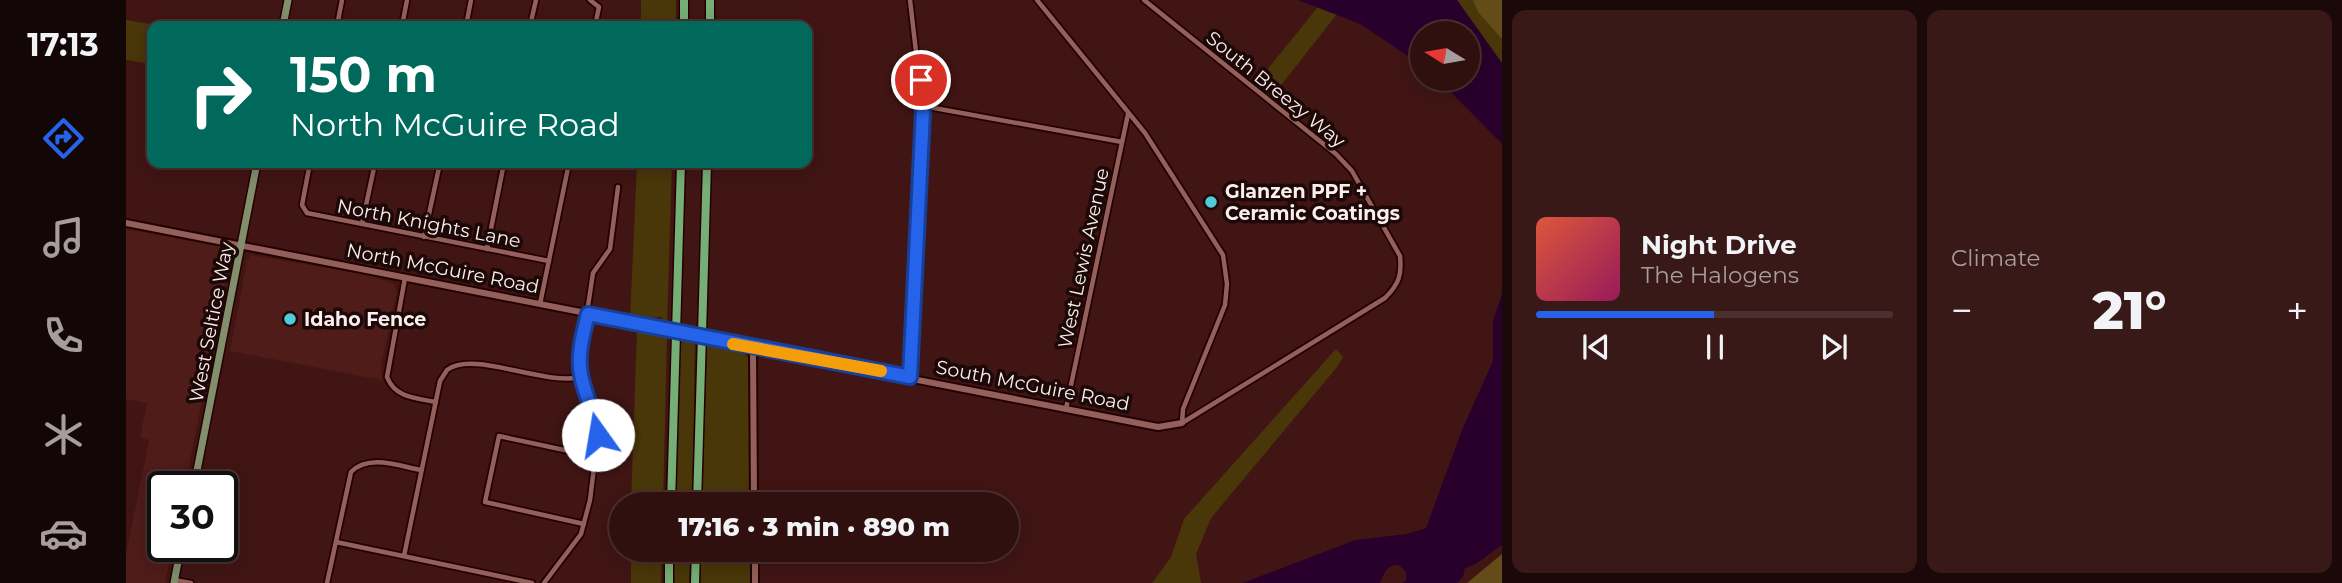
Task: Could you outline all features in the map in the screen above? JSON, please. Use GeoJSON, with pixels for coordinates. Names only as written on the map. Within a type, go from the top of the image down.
{"type":"FeatureCollection","features":[{"type":"Feature","properties":{"kind":"highway"},"geometry":{"type":"LineString","coordinates":[[684,0],[684,21]]}},
{"type":"Feature","properties":{"kind":"highway"},"geometry":{"type":"LineString","coordinates":[[710,0],[710,21]]}},
{"type":"Feature","properties":{"kind":"highway"},"geometry":{"type":"LineString","coordinates":[[671,492],[681,168]]}},
{"type":"Feature","properties":{"kind":"highway"},"geometry":{"type":"LineString","coordinates":[[697,492],[707,168]]}},
{"type":"Feature","properties":{"kind":"highway"},"geometry":{"type":"LineString","coordinates":[[669,583],[670,562]]}},
{"type":"Feature","properties":{"kind":"highway"},"geometry":{"type":"LineString","coordinates":[[695,583],[696,562]]}},
{"type":"Feature","properties":{"kind":"main road"},"geometry":{"type":"LineString","coordinates":[[284,21],[288,0]]}},
{"type":"Feature","properties":{"kind":"main road","name":"West Seltice Way"},"geometry":{"type":"LineString","coordinates":[[197,471],[256,168]]}},
{"type":"Feature","properties":{"kind":"main road"},"geometry":{"type":"LineString","coordinates":[[174,581],[178,562]]}},
{"type":"Feature","properties":{"kind":"street"},"geometry":{"type":"LineString","coordinates":[[338,21],[342,0]]}},
{"type":"Feature","properties":{"kind":"street"},"geometry":{"type":"LineString","coordinates":[[403,21],[407,0]]}},
{"type":"Feature","properties":{"kind":"street"},"geometry":{"type":"LineString","coordinates":[[467,21],[471,0]]}},
{"type":"Feature","properties":{"kind":"street"},"geometry":{"type":"LineString","coordinates":[[531,21],[536,0]]}},
{"type":"Feature","properties":{"kind":"street"},"geometry":{"type":"LineString","coordinates":[[590,0],[598,4],[596,21]]}},
{"type":"Feature","properties":{"kind":"street"},"geometry":{"type":"LineString","coordinates":[[910,0],[923,106],[910,377]]}},
{"type":"Feature","properties":{"kind":"street"},"geometry":{"type":"LineString","coordinates":[[1037,0],[1145,133],[1217,244],[1226,271],[1225,305],[1182,409],[1182,423]]}},
{"type":"Feature","properties":{"kind":"street","name":"South Breezy Way"},"geometry":{"type":"LineString","coordinates":[[1144,0],[1336,153],[1352,171],[1400,256],[1402,271],[1398,285],[1385,298],[1182,423]]}},
{"type":"Feature","properties":{"kind":"street"},"geometry":{"type":"LineString","coordinates":[[923,106],[1122,142]]}},
{"type":"Feature","properties":{"kind":"street","name":"West Lewis Avenue"},"geometry":{"type":"LineString","coordinates":[[1066,409],[1128,114]]}},
{"type":"Feature","properties":{"kind":"street","name":"North Knights Lane"},"geometry":{"type":"LineString","coordinates":[[309,168],[302,205],[304,212],[549,261]]}},
{"type":"Feature","properties":{"kind":"street"},"geometry":{"type":"LineString","coordinates":[[362,225],[374,168]]}},
{"type":"Feature","properties":{"kind":"street"},"geometry":{"type":"LineString","coordinates":[[424,237],[439,168]]}},
{"type":"Feature","properties":{"kind":"street"},"geometry":{"type":"LineString","coordinates":[[487,249],[503,168]]}},
{"type":"Feature","properties":{"kind":"street"},"geometry":{"type":"LineString","coordinates":[[540,304],[568,168]]}},
{"type":"Feature","properties":{"kind":"street"},"geometry":{"type":"LineString","coordinates":[[544,583],[573,548],[584,524],[597,457],[595,419],[581,377],[581,347],[594,268],[607,254],[611,243],[618,187]]}},
{"type":"Feature","properties":{"kind":"street","name":"North McGuire Road"},"geometry":{"type":"LineString","coordinates":[[126,223],[405,276],[753,348]]}},
{"type":"Feature","properties":{"kind":"street"},"geometry":{"type":"LineString","coordinates":[[405,276],[387,377],[391,387],[400,394],[436,402]]}},
{"type":"Feature","properties":{"kind":"street"},"geometry":{"type":"LineString","coordinates":[[753,348],[754,492]]}},
{"type":"Feature","properties":{"kind":"street","name":"South McGuire Road"},"geometry":{"type":"LineString","coordinates":[[753,348],[1158,427],[1182,423]]}},
{"type":"Feature","properties":{"kind":"street"},"geometry":{"type":"LineString","coordinates":[[404,556],[436,402],[443,375],[450,367],[462,363],[560,380],[581,377]]}},
{"type":"Feature","properties":{"kind":"street"},"geometry":{"type":"LineString","coordinates":[[584,524],[485,502],[499,436],[597,457]]}},
{"type":"Feature","properties":{"kind":"street"},"geometry":{"type":"LineString","coordinates":[[327,583],[349,478],[356,468],[373,462],[421,470]]}},
{"type":"Feature","properties":{"kind":"street"},"geometry":{"type":"LineString","coordinates":[[336,542],[532,583]]}},
{"type":"Feature","properties":{"kind":"street"},"geometry":{"type":"LineString","coordinates":[[755,562],[755,583]]}},
{"type":"Feature","properties":{"kind":"street"},"geometry":{"type":"LineString","coordinates":[[174,581],[191,583]]}},
{"type":"Feature","properties":{"kind":"shaded area"},"geometry":{"type":"Polygon","coordinates":[[[641,0],[676,0],[676,21],[641,21],[641,0]]]}},
{"type":"Feature","properties":{"kind":"shaded area"},"geometry":{"type":"Polygon","coordinates":[[[1298,0],[1457,0],[1472,21],[1410,21],[1410,57],[1360,24],[1298,0]]]}},
{"type":"Feature","properties":{"kind":"shaded area"},"geometry":{"type":"Polygon","coordinates":[[[1457,0],[1502,0],[1502,63],[1480,34],[1480,21],[1471,21],[1457,0]]]}},
{"type":"Feature","properties":{"kind":"shaded area"},"geometry":{"type":"Polygon","coordinates":[[[1473,0],[1502,0],[1502,39],[1478,12],[1473,0]]]}},
{"type":"Feature","properties":{"kind":"shaded area"},"geometry":{"type":"Polygon","coordinates":[[[1321,3],[1341,9],[1271,98],[1255,85],[1321,3]]]}},
{"type":"Feature","properties":{"kind":"shaded area"},"geometry":{"type":"Polygon","coordinates":[[[126,20],[147,24],[147,63],[126,60],[126,20]]]}},
{"type":"Feature","properties":{"kind":"shaded area"},"geometry":{"type":"Polygon","coordinates":[[[1480,32],[1502,63],[1502,144],[1450,91],[1480,91],[1480,32]]]}},
{"type":"Feature","properties":{"kind":"shaded area"},"geometry":{"type":"Polygon","coordinates":[[[637,168],[672,168],[667,324],[661,323],[662,317],[630,319],[637,168]]]}},
{"type":"Feature","properties":{"kind":"shaded area"},"geometry":{"type":"Polygon","coordinates":[[[126,229],[222,247],[231,254],[188,471],[147,471],[147,562],[170,562],[165,583],[126,583],[126,554],[149,440],[140,438],[147,403],[126,399],[126,229]]]}},
{"type":"Feature","properties":{"kind":"shaded area"},"geometry":{"type":"Polygon","coordinates":[[[251,255],[369,275],[394,284],[397,291],[381,366],[382,380],[230,351],[247,261],[251,255]]]}},
{"type":"Feature","properties":{"kind":"shaded area"},"geometry":{"type":"Polygon","coordinates":[[[1502,294],[1502,545],[1479,562],[1465,568],[1463,577],[1457,583],[1402,583],[1406,581],[1406,572],[1399,565],[1395,565],[1385,572],[1380,583],[1243,583],[1355,540],[1407,534],[1426,528],[1462,430],[1493,361],[1493,321],[1502,294]]]}},
{"type":"Feature","properties":{"kind":"shaded area"},"geometry":{"type":"Polygon","coordinates":[[[637,330],[667,335],[663,492],[631,492],[637,330]]]}},
{"type":"Feature","properties":{"kind":"shaded area"},"geometry":{"type":"Polygon","coordinates":[[[679,339],[695,343],[692,492],[673,492],[679,339]]]}},
{"type":"Feature","properties":{"kind":"shaded area"},"geometry":{"type":"Polygon","coordinates":[[[707,345],[742,352],[750,359],[750,492],[702,492],[707,345]]]}},
{"type":"Feature","properties":{"kind":"shaded area"},"geometry":{"type":"Polygon","coordinates":[[[1336,349],[1343,357],[1337,367],[1211,518],[1196,554],[1201,583],[1152,583],[1171,557],[1184,519],[1336,349]]]}},
{"type":"Feature","properties":{"kind":"shaded area"},"geometry":{"type":"Polygon","coordinates":[[[1502,554],[1502,583],[1467,583],[1502,554]]]}},
{"type":"Feature","properties":{"kind":"shaded area"},"geometry":{"type":"Polygon","coordinates":[[[631,562],[662,562],[661,583],[631,583],[631,562]]]}},
{"type":"Feature","properties":{"kind":"shaded area"},"geometry":{"type":"Polygon","coordinates":[[[672,562],[690,562],[689,583],[672,583],[672,562]]]}},
{"type":"Feature","properties":{"kind":"shaded area"},"geometry":{"type":"Polygon","coordinates":[[[701,562],[751,562],[751,583],[700,583],[701,562]]]}},
{"type":"Feature","properties":{"kind":"slow traffic"},"geometry":{"type":"LineString","coordinates":[[733,344],[881,371]]}},
{"type":"Feature","properties":{"kind":"place","name":"Glanzen PPF + Ceramic Coatings"},"geometry":{"type":"Point","coordinates":[1211,202]}},
{"type":"Feature","properties":{"kind":"place","name":"Idaho Fence"},"geometry":{"type":"Point","coordinates":[290,319]}},
{"type":"Feature","properties":{"kind":"route"},"geometry":{"type":"LineString","coordinates":[[598,435],[592,406],[581,377],[580,359],[588,314],[910,377],[923,112],[921,80]]}}]}
